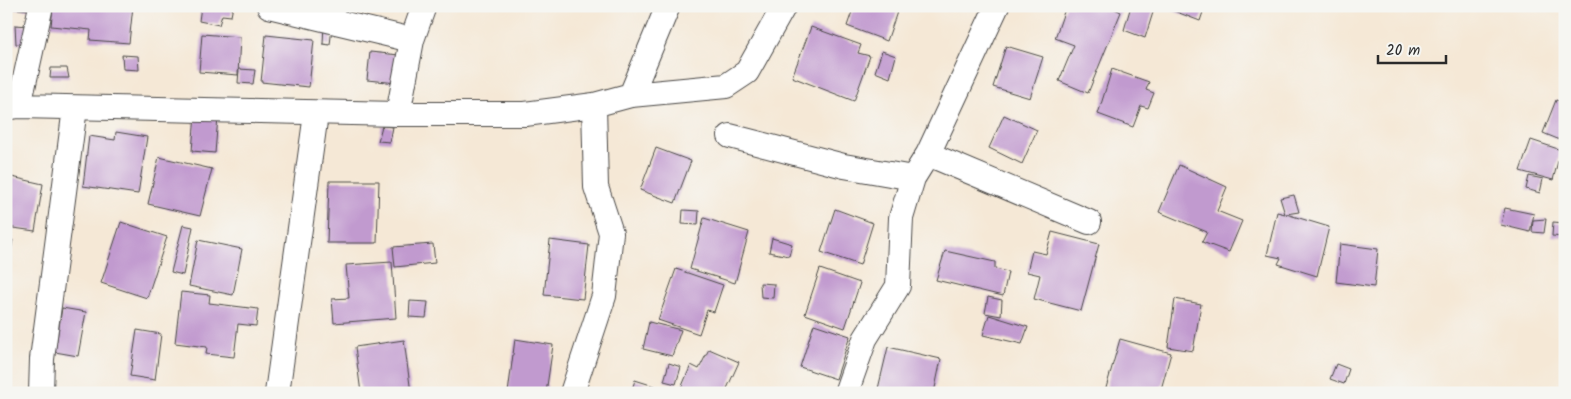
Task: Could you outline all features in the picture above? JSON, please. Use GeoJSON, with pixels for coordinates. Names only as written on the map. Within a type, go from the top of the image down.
{"type":"FeatureCollection","features":[{"type":"Feature","properties":{"kind":"street"},"geometry":{"type":"LineString","coordinates":[[41,6],[13,107],[316,114],[525,114],[594,105],[631,95],[726,86],[747,72],[784,6]]}},
{"type":"Feature","properties":{"kind":"street"},"geometry":{"type":"LineString","coordinates":[[269,6],[412,40]]}},
{"type":"Feature","properties":{"kind":"street"},"geometry":{"type":"LineString","coordinates":[[398,114],[412,40],[424,6]]}},
{"type":"Feature","properties":{"kind":"street"},"geometry":{"type":"LineString","coordinates":[[631,95],[668,6]]}},
{"type":"Feature","properties":{"kind":"street"},"geometry":{"type":"LineString","coordinates":[[846,393],[865,339],[898,286],[901,218],[913,178],[928,154],[997,6]]}},
{"type":"Feature","properties":{"kind":"street"},"geometry":{"type":"LineString","coordinates":[[572,393],[604,296],[611,233],[596,187],[594,105]]}},
{"type":"Feature","properties":{"kind":"street"},"geometry":{"type":"LineString","coordinates":[[41,393],[42,359],[76,108]]}},
{"type":"Feature","properties":{"kind":"street"},"geometry":{"type":"LineString","coordinates":[[277,393],[316,114]]}},
{"type":"Feature","properties":{"kind":"street"},"geometry":{"type":"LineString","coordinates":[[730,136],[844,166],[913,178]]}},
{"type":"Feature","properties":{"kind":"street"},"geometry":{"type":"LineString","coordinates":[[928,154],[1089,222]]}},
{"type":"Feature","properties":{"kind":"building"},"geometry":{"type":"Polygon","coordinates":[[[6,6],[31,6],[31,10],[6,8],[6,6]]]}},
{"type":"Feature","properties":{"kind":"building"},"geometry":{"type":"Polygon","coordinates":[[[53,6],[133,6],[129,43],[90,40],[91,30],[51,26],[53,6]]]}},
{"type":"Feature","properties":{"kind":"building"},"geometry":{"type":"Polygon","coordinates":[[[201,6],[233,6],[231,16],[222,15],[219,25],[199,21],[201,6]]]}},
{"type":"Feature","properties":{"kind":"building"},"geometry":{"type":"Polygon","coordinates":[[[361,6],[390,6],[389,12],[361,6]]]}},
{"type":"Feature","properties":{"kind":"building"},"geometry":{"type":"Polygon","coordinates":[[[854,6],[899,6],[887,41],[847,26],[854,6]]]}},
{"type":"Feature","properties":{"kind":"building"},"geometry":{"type":"Polygon","coordinates":[[[1066,6],[1109,6],[1121,12],[1088,93],[1059,81],[1074,45],[1055,38],[1066,6]]]}},
{"type":"Feature","properties":{"kind":"building"},"geometry":{"type":"Polygon","coordinates":[[[1131,6],[1155,6],[1145,38],[1124,30],[1131,6]]]}},
{"type":"Feature","properties":{"kind":"building"},"geometry":{"type":"Polygon","coordinates":[[[1161,6],[1205,6],[1200,21],[1161,6]]]}},
{"type":"Feature","properties":{"kind":"building"},"geometry":{"type":"Polygon","coordinates":[[[324,24],[332,27],[330,45],[323,44],[324,24]]]}},
{"type":"Feature","properties":{"kind":"building"},"geometry":{"type":"Polygon","coordinates":[[[15,25],[29,26],[28,45],[16,44],[15,25]]]}},
{"type":"Feature","properties":{"kind":"building"},"geometry":{"type":"Polygon","coordinates":[[[811,27],[861,45],[858,53],[870,56],[854,101],[792,77],[811,27]]]}},
{"type":"Feature","properties":{"kind":"building"},"geometry":{"type":"Polygon","coordinates":[[[202,34],[240,37],[238,75],[199,72],[202,34]]]}},
{"type":"Feature","properties":{"kind":"building"},"geometry":{"type":"Polygon","coordinates":[[[266,35],[314,40],[309,87],[261,82],[266,35]]]}},
{"type":"Feature","properties":{"kind":"building"},"geometry":{"type":"Polygon","coordinates":[[[1006,46],[1043,57],[1030,98],[993,87],[1006,46]]]}},
{"type":"Feature","properties":{"kind":"building"},"geometry":{"type":"Polygon","coordinates":[[[882,51],[896,56],[890,78],[875,72],[882,51]]]}},
{"type":"Feature","properties":{"kind":"building"},"geometry":{"type":"Polygon","coordinates":[[[370,52],[399,55],[397,83],[367,80],[370,52]]]}},
{"type":"Feature","properties":{"kind":"building"},"geometry":{"type":"Polygon","coordinates":[[[122,55],[138,56],[139,70],[123,69],[122,55]]]}},
{"type":"Feature","properties":{"kind":"building"},"geometry":{"type":"Polygon","coordinates":[[[51,68],[67,68],[69,78],[50,78],[51,68]]]}},
{"type":"Feature","properties":{"kind":"building"},"geometry":{"type":"Polygon","coordinates":[[[239,69],[255,70],[253,84],[238,83],[239,69]]]}},
{"type":"Feature","properties":{"kind":"building"},"geometry":{"type":"Polygon","coordinates":[[[1112,69],[1149,82],[1146,90],[1154,93],[1148,108],[1141,106],[1133,127],[1098,114],[1112,69]]]}},
{"type":"Feature","properties":{"kind":"building"},"geometry":{"type":"Polygon","coordinates":[[[1556,100],[1565,103],[1565,142],[1543,133],[1556,100]]]}},
{"type":"Feature","properties":{"kind":"building"},"geometry":{"type":"Polygon","coordinates":[[[195,115],[218,117],[215,153],[192,151],[195,115]]]}},
{"type":"Feature","properties":{"kind":"building"},"geometry":{"type":"Polygon","coordinates":[[[1004,115],[1037,130],[1022,164],[989,148],[1004,115]]]}},
{"type":"Feature","properties":{"kind":"building"},"geometry":{"type":"Polygon","coordinates":[[[382,126],[393,127],[390,142],[378,141],[382,126]]]}},
{"type":"Feature","properties":{"kind":"building"},"geometry":{"type":"Polygon","coordinates":[[[116,132],[147,137],[138,194],[83,186],[89,136],[115,140],[116,132]]]}},
{"type":"Feature","properties":{"kind":"building"},"geometry":{"type":"Polygon","coordinates":[[[1531,140],[1561,150],[1553,180],[1520,171],[1531,140]]]}},
{"type":"Feature","properties":{"kind":"building"},"geometry":{"type":"Polygon","coordinates":[[[656,148],[691,161],[675,203],[640,190],[656,148]]]}},
{"type":"Feature","properties":{"kind":"building"},"geometry":{"type":"Polygon","coordinates":[[[159,157],[212,169],[200,216],[148,204],[159,157]]]}},
{"type":"Feature","properties":{"kind":"building"},"geometry":{"type":"Polygon","coordinates":[[[1179,165],[1227,187],[1217,211],[1242,221],[1229,252],[1202,242],[1207,232],[1159,212],[1179,165]]]}},
{"type":"Feature","properties":{"kind":"building"},"geometry":{"type":"Polygon","coordinates":[[[1529,176],[1543,179],[1540,193],[1526,189],[1529,176]]]}},
{"type":"Feature","properties":{"kind":"building"},"geometry":{"type":"Polygon","coordinates":[[[12,177],[43,184],[35,231],[6,227],[6,211],[12,177]]]}},
{"type":"Feature","properties":{"kind":"building"},"geometry":{"type":"Polygon","coordinates":[[[329,181],[379,181],[377,243],[327,243],[329,181]]]}},
{"type":"Feature","properties":{"kind":"building"},"geometry":{"type":"Polygon","coordinates":[[[1294,195],[1299,212],[1286,214],[1329,227],[1317,276],[1278,264],[1281,258],[1267,255],[1277,212],[1285,214],[1280,198],[1294,195]]]}},
{"type":"Feature","properties":{"kind":"building"},"geometry":{"type":"Polygon","coordinates":[[[1505,208],[1534,214],[1530,232],[1501,225],[1505,208]]]}},
{"type":"Feature","properties":{"kind":"building"},"geometry":{"type":"Polygon","coordinates":[[[835,209],[873,223],[860,265],[821,252],[835,209]]]}},
{"type":"Feature","properties":{"kind":"building"},"geometry":{"type":"Polygon","coordinates":[[[683,210],[699,211],[698,225],[682,224],[683,210]]]}},
{"type":"Feature","properties":{"kind":"building"},"geometry":{"type":"Polygon","coordinates":[[[704,218],[749,232],[735,283],[690,269],[704,218]]]}},
{"type":"Feature","properties":{"kind":"building"},"geometry":{"type":"Polygon","coordinates":[[[1546,219],[1544,233],[1532,232],[1533,220],[1546,219]]]}},
{"type":"Feature","properties":{"kind":"building"},"geometry":{"type":"Polygon","coordinates":[[[121,222],[167,237],[147,298],[101,283],[121,222]]]}},
{"type":"Feature","properties":{"kind":"building"},"geometry":{"type":"Polygon","coordinates":[[[1553,222],[1565,223],[1564,237],[1552,236],[1553,222]]]}},
{"type":"Feature","properties":{"kind":"building"},"geometry":{"type":"Polygon","coordinates":[[[183,225],[193,227],[183,275],[171,272],[183,225]]]}},
{"type":"Feature","properties":{"kind":"building"},"geometry":{"type":"Polygon","coordinates":[[[1052,232],[1099,244],[1081,311],[1034,299],[1040,275],[1027,272],[1032,251],[1046,254],[1052,232]]]}},
{"type":"Feature","properties":{"kind":"building"},"geometry":{"type":"Polygon","coordinates":[[[772,238],[792,244],[789,256],[769,252],[772,238]]]}},
{"type":"Feature","properties":{"kind":"building"},"geometry":{"type":"Polygon","coordinates":[[[6,239],[13,240],[7,271],[6,271],[6,239]]]}},
{"type":"Feature","properties":{"kind":"building"},"geometry":{"type":"Polygon","coordinates":[[[198,240],[242,249],[233,295],[189,286],[198,240]]]}},
{"type":"Feature","properties":{"kind":"building"},"geometry":{"type":"Polygon","coordinates":[[[550,240],[589,245],[583,299],[544,295],[550,240]]]}},
{"type":"Feature","properties":{"kind":"building"},"geometry":{"type":"Polygon","coordinates":[[[433,244],[435,263],[395,267],[393,247],[433,244]]]}},
{"type":"Feature","properties":{"kind":"building"},"geometry":{"type":"Polygon","coordinates":[[[1340,244],[1378,249],[1374,287],[1336,282],[1340,244]]]}},
{"type":"Feature","properties":{"kind":"building"},"geometry":{"type":"Polygon","coordinates":[[[945,251],[995,262],[995,269],[1008,272],[1003,296],[936,280],[945,251]]]}},
{"type":"Feature","properties":{"kind":"building"},"geometry":{"type":"Polygon","coordinates":[[[392,262],[396,318],[334,323],[332,299],[349,298],[346,265],[392,262]]]}},
{"type":"Feature","properties":{"kind":"building"},"geometry":{"type":"Polygon","coordinates":[[[676,269],[723,285],[714,312],[707,310],[699,334],[658,320],[676,269]]]}},
{"type":"Feature","properties":{"kind":"building"},"geometry":{"type":"Polygon","coordinates":[[[820,269],[860,283],[845,328],[805,314],[820,269]]]}},
{"type":"Feature","properties":{"kind":"building"},"geometry":{"type":"Polygon","coordinates":[[[760,283],[774,284],[773,298],[761,297],[760,283]]]}},
{"type":"Feature","properties":{"kind":"building"},"geometry":{"type":"Polygon","coordinates":[[[181,292],[210,295],[209,303],[258,309],[256,326],[238,324],[234,357],[206,354],[207,347],[175,343],[181,292]]]}},
{"type":"Feature","properties":{"kind":"building"},"geometry":{"type":"Polygon","coordinates":[[[988,297],[1002,300],[1001,316],[985,313],[988,297]]]}},
{"type":"Feature","properties":{"kind":"building"},"geometry":{"type":"Polygon","coordinates":[[[1175,299],[1201,304],[1193,351],[1168,347],[1175,299]]]}},
{"type":"Feature","properties":{"kind":"building"},"geometry":{"type":"Polygon","coordinates":[[[410,301],[428,302],[426,318],[409,317],[410,301]]]}},
{"type":"Feature","properties":{"kind":"building"},"geometry":{"type":"Polygon","coordinates":[[[62,308],[86,312],[78,356],[55,352],[62,308]]]}},
{"type":"Feature","properties":{"kind":"building"},"geometry":{"type":"Polygon","coordinates":[[[989,315],[1028,327],[1022,344],[983,335],[989,315]]]}},
{"type":"Feature","properties":{"kind":"building"},"geometry":{"type":"Polygon","coordinates":[[[6,321],[9,322],[8,338],[6,338],[6,321]]]}},
{"type":"Feature","properties":{"kind":"building"},"geometry":{"type":"Polygon","coordinates":[[[649,322],[681,330],[672,356],[643,349],[649,322]]]}},
{"type":"Feature","properties":{"kind":"building"},"geometry":{"type":"Polygon","coordinates":[[[814,324],[850,336],[836,379],[800,367],[814,324]]]}},
{"type":"Feature","properties":{"kind":"building"},"geometry":{"type":"Polygon","coordinates":[[[137,330],[161,334],[155,380],[130,376],[137,330]]]}},
{"type":"Feature","properties":{"kind":"building"},"geometry":{"type":"Polygon","coordinates":[[[515,339],[553,345],[546,393],[508,393],[515,339]]]}},
{"type":"Feature","properties":{"kind":"building"},"geometry":{"type":"Polygon","coordinates":[[[1120,339],[1171,353],[1160,393],[1129,393],[1106,388],[1120,339]]]}},
{"type":"Feature","properties":{"kind":"building"},"geometry":{"type":"Polygon","coordinates":[[[404,340],[411,393],[361,393],[355,347],[404,340]]]}},
{"type":"Feature","properties":{"kind":"building"},"geometry":{"type":"Polygon","coordinates":[[[888,347],[941,359],[934,393],[877,393],[888,347]]]}},
{"type":"Feature","properties":{"kind":"building"},"geometry":{"type":"Polygon","coordinates":[[[709,349],[739,362],[725,393],[679,393],[691,365],[699,369],[709,349]]]}},
{"type":"Feature","properties":{"kind":"building"},"geometry":{"type":"Polygon","coordinates":[[[669,363],[681,367],[676,384],[664,381],[669,363]]]}},
{"type":"Feature","properties":{"kind":"building"},"geometry":{"type":"Polygon","coordinates":[[[1336,364],[1349,369],[1344,384],[1330,379],[1336,364]]]}},
{"type":"Feature","properties":{"kind":"building"},"geometry":{"type":"Polygon","coordinates":[[[635,380],[673,392],[673,393],[631,393],[635,380]]]}}]}
